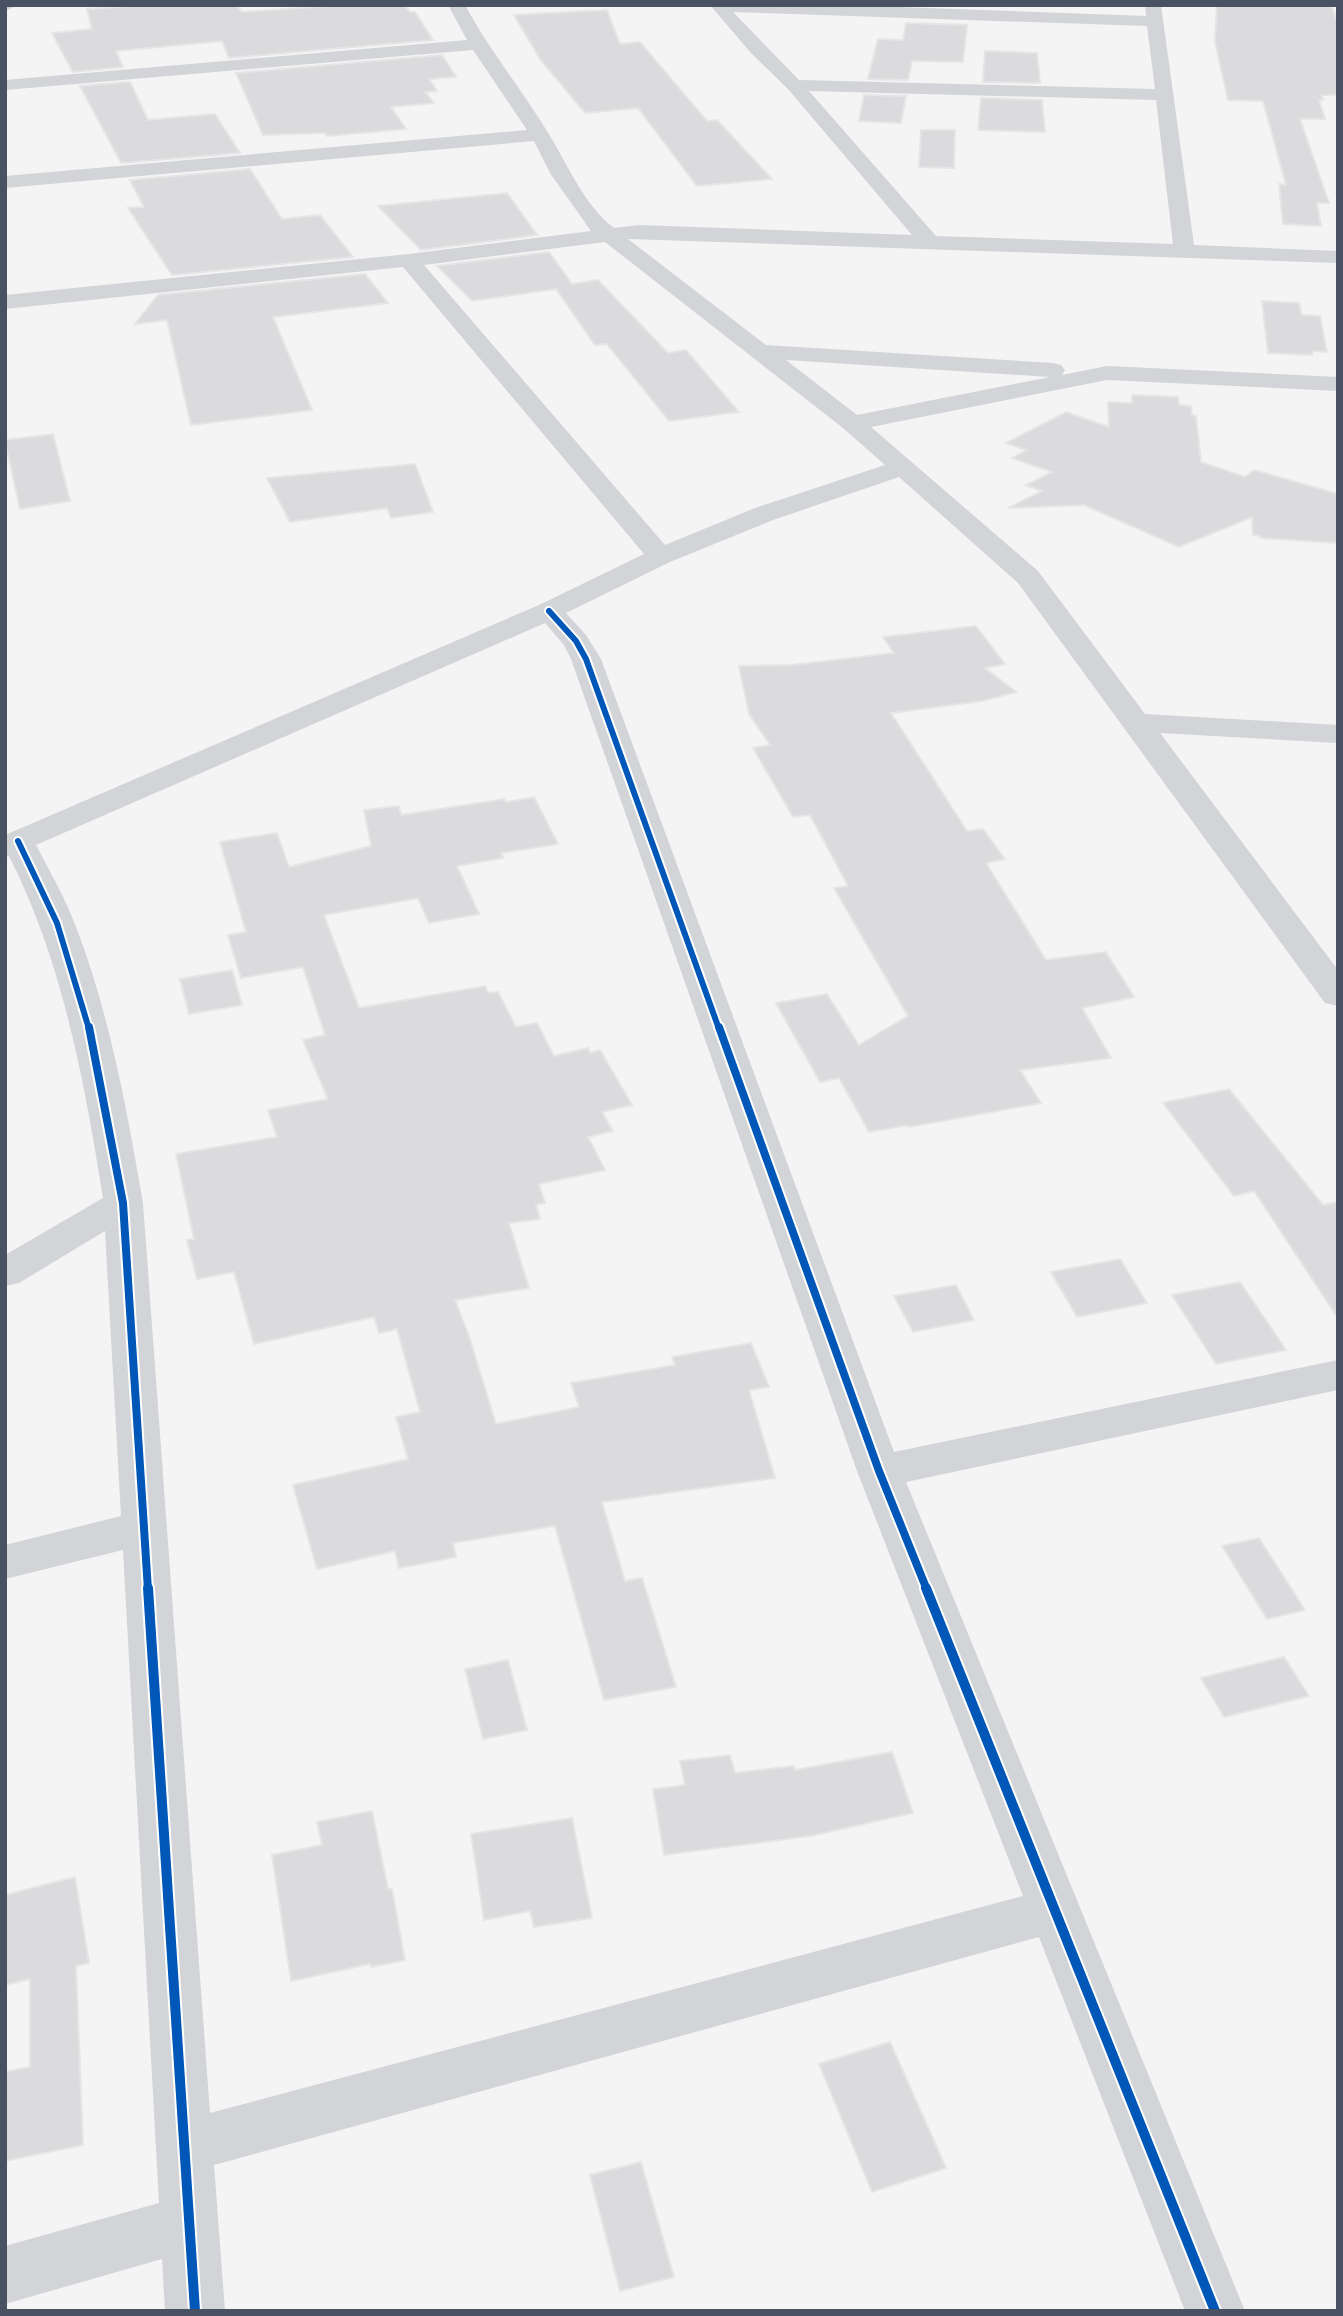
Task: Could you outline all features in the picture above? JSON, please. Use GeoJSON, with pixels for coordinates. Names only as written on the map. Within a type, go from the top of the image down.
{"type":"FeatureCollection","features":[{"type":"Feature","properties":{"kind":"street"},"geometry":{"type":"LineString","coordinates":[[456,5],[478,44],[540,135],[587,215],[606,234],[852,423],[1028,577],[1338,995]]}},
{"type":"Feature","properties":{"kind":"street"},"geometry":{"type":"LineString","coordinates":[[719,6],[1154,13],[1184,250]]}},
{"type":"Feature","properties":{"kind":"street"},"geometry":{"type":"LineString","coordinates":[[719,6],[794,85],[928,240]]}},
{"type":"Feature","properties":{"kind":"street"},"geometry":{"type":"LineString","coordinates":[[5,85],[478,44]]}},
{"type":"Feature","properties":{"kind":"street"},"geometry":{"type":"LineString","coordinates":[[794,85],[1164,95]]}},
{"type":"Feature","properties":{"kind":"street"},"geometry":{"type":"LineString","coordinates":[[5,182],[540,135]]}},
{"type":"Feature","properties":{"kind":"street"},"geometry":{"type":"LineString","coordinates":[[5,302],[409,260],[606,234],[673,231],[1338,257]]}},
{"type":"Feature","properties":{"kind":"street"},"geometry":{"type":"LineString","coordinates":[[409,260],[660,556]]}},
{"type":"Feature","properties":{"kind":"street"},"geometry":{"type":"LineString","coordinates":[[762,352],[1338,384]]}},
{"type":"Feature","properties":{"kind":"street"},"geometry":{"type":"LineString","coordinates":[[852,423],[1107,373]]}},
{"type":"Feature","properties":{"kind":"street"},"geometry":{"type":"LineString","coordinates":[[195,2311],[123,1203],[105,1090],[80,992],[56,920],[11,844],[549,611],[660,556],[764,514],[904,467]]}},
{"type":"Feature","properties":{"kind":"street"},"geometry":{"type":"LineString","coordinates":[[549,611],[576,642],[597,686],[879,1471],[1215,2311]]}},
{"type":"Feature","properties":{"kind":"street"},"geometry":{"type":"LineString","coordinates":[[1138,723],[1338,734]]}},
{"type":"Feature","properties":{"kind":"street"},"geometry":{"type":"LineString","coordinates":[[5,1273],[123,1203]]}},
{"type":"Feature","properties":{"kind":"street"},"geometry":{"type":"LineString","coordinates":[[879,1471],[1338,1375]]}},
{"type":"Feature","properties":{"kind":"street"},"geometry":{"type":"LineString","coordinates":[[5,1562],[144,1528]]}},
{"type":"Feature","properties":{"kind":"street"},"geometry":{"type":"LineString","coordinates":[[183,2147],[1054,1910]]}},
{"type":"Feature","properties":{"kind":"street"},"geometry":{"type":"LineString","coordinates":[[5,2275],[189,2223]]}},
{"type":"Feature","properties":{"kind":"building"},"geometry":{"type":"Polygon","coordinates":[[[146,5],[236,5],[242,12],[343,5],[404,5],[410,12],[415,12],[433,40],[229,58],[222,41],[116,51],[123,67],[73,72],[52,33],[92,29],[87,9],[146,5]]]}},
{"type":"Feature","properties":{"kind":"building"},"geometry":{"type":"Polygon","coordinates":[[[1217,5],[1331,5],[1338,23],[1338,95],[1322,95],[1323,100],[1319,100],[1325,119],[1300,119],[1329,203],[1317,203],[1321,226],[1283,224],[1279,184],[1286,185],[1263,101],[1228,100],[1215,42],[1217,5]]]}},
{"type":"Feature","properties":{"kind":"building"},"geometry":{"type":"Polygon","coordinates":[[[607,10],[620,44],[640,42],[707,121],[717,120],[772,179],[697,186],[638,108],[585,113],[540,59],[514,15],[607,10]]]}},
{"type":"Feature","properties":{"kind":"building"},"geometry":{"type":"Polygon","coordinates":[[[906,23],[967,25],[963,62],[912,61],[908,80],[868,79],[878,39],[903,40],[906,23]]]}},
{"type":"Feature","properties":{"kind":"building"},"geometry":{"type":"Polygon","coordinates":[[[985,51],[1037,53],[1040,83],[983,82],[985,51]]]}},
{"type":"Feature","properties":{"kind":"building"},"geometry":{"type":"Polygon","coordinates":[[[442,55],[456,77],[429,79],[437,91],[425,92],[434,103],[391,107],[406,129],[327,136],[325,133],[263,135],[236,73],[442,55]]]}},
{"type":"Feature","properties":{"kind":"building"},"geometry":{"type":"Polygon","coordinates":[[[130,82],[148,120],[215,114],[240,153],[121,163],[80,86],[130,82]]]}},
{"type":"Feature","properties":{"kind":"building"},"geometry":{"type":"Polygon","coordinates":[[[864,95],[906,96],[901,123],[859,121],[864,95]]]}},
{"type":"Feature","properties":{"kind":"building"},"geometry":{"type":"Polygon","coordinates":[[[981,98],[1042,100],[1045,132],[978,130],[981,98]]]}},
{"type":"Feature","properties":{"kind":"building"},"geometry":{"type":"Polygon","coordinates":[[[921,130],[955,130],[954,168],[919,167],[921,130]]]}},
{"type":"Feature","properties":{"kind":"building"},"geometry":{"type":"Polygon","coordinates":[[[250,169],[282,219],[320,215],[353,257],[172,275],[128,208],[144,207],[130,180],[250,169]]]}},
{"type":"Feature","properties":{"kind":"building"},"geometry":{"type":"Polygon","coordinates":[[[507,193],[537,235],[421,250],[378,206],[507,193]]]}},
{"type":"Feature","properties":{"kind":"building"},"geometry":{"type":"Polygon","coordinates":[[[549,252],[572,284],[598,280],[668,353],[686,350],[739,412],[669,421],[607,344],[595,345],[556,289],[472,301],[437,266],[549,252]]]}},
{"type":"Feature","properties":{"kind":"building"},"geometry":{"type":"Polygon","coordinates":[[[365,274],[388,303],[273,317],[312,410],[191,425],[167,320],[135,324],[158,295],[365,274]]]}},
{"type":"Feature","properties":{"kind":"building"},"geometry":{"type":"Polygon","coordinates":[[[1262,301],[1299,303],[1302,315],[1320,316],[1327,352],[1312,351],[1312,355],[1268,353],[1262,301]]]}},
{"type":"Feature","properties":{"kind":"building"},"geometry":{"type":"Polygon","coordinates":[[[1132,395],[1178,397],[1179,405],[1191,406],[1192,415],[1196,416],[1201,462],[1245,477],[1254,470],[1338,494],[1338,543],[1261,538],[1253,535],[1252,517],[1179,547],[1084,505],[1008,508],[1042,491],[1026,485],[1052,472],[1012,458],[1027,450],[1006,443],[1066,412],[1109,427],[1108,402],[1132,403],[1132,395]]]}},
{"type":"Feature","properties":{"kind":"building"},"geometry":{"type":"Polygon","coordinates":[[[53,434],[70,501],[20,509],[5,440],[53,434]]]}},
{"type":"Feature","properties":{"kind":"building"},"geometry":{"type":"Polygon","coordinates":[[[415,464],[433,512],[391,518],[387,508],[290,522],[267,478],[415,464]]]}},
{"type":"Feature","properties":{"kind":"building"},"geometry":{"type":"Polygon","coordinates":[[[976,626],[1005,664],[985,668],[1016,692],[982,701],[891,713],[967,831],[983,829],[1005,859],[986,863],[1046,960],[1106,952],[1134,997],[1082,1008],[1111,1058],[1020,1070],[1041,1103],[869,1132],[839,1078],[820,1082],[776,1003],[827,994],[859,1045],[908,1016],[834,888],[848,886],[810,815],[793,817],[753,748],[770,745],[749,714],[739,666],[792,665],[894,653],[883,637],[976,626]]]}},
{"type":"Feature","properties":{"kind":"building"},"geometry":{"type":"Polygon","coordinates":[[[534,797],[558,844],[501,853],[503,858],[457,866],[479,914],[429,923],[418,898],[324,915],[359,1008],[485,986],[488,993],[498,992],[516,1027],[537,1023],[554,1056],[588,1048],[590,1053],[600,1050],[632,1105],[602,1112],[613,1131],[588,1137],[605,1170],[539,1184],[545,1203],[536,1205],[540,1219],[509,1223],[529,1288],[455,1300],[496,1424],[579,1407],[571,1383],[675,1365],[672,1357],[751,1343],[769,1387],[749,1390],[775,1478],[602,1502],[625,1581],[642,1578],[676,1687],[604,1700],[555,1526],[453,1543],[456,1557],[399,1568],[395,1551],[317,1569],[293,1485],[408,1459],[396,1417],[420,1412],[397,1329],[379,1333],[374,1317],[254,1344],[234,1272],[197,1279],[187,1240],[194,1239],[176,1154],[277,1137],[268,1110],[328,1099],[303,1040],[325,1035],[303,967],[241,978],[228,935],[246,932],[220,842],[277,833],[289,867],[371,846],[364,810],[399,806],[401,815],[534,797]]]}},
{"type":"Feature","properties":{"kind":"building"},"geometry":{"type":"Polygon","coordinates":[[[232,970],[242,1005],[189,1014],[180,979],[232,970]]]}},
{"type":"Feature","properties":{"kind":"building"},"geometry":{"type":"Polygon","coordinates":[[[1229,1089],[1323,1205],[1338,1202],[1338,1318],[1254,1191],[1234,1196],[1163,1103],[1229,1089]]]}},
{"type":"Feature","properties":{"kind":"building"},"geometry":{"type":"Polygon","coordinates":[[[1120,1259],[1147,1303],[1077,1317],[1051,1272],[1120,1259]]]}},
{"type":"Feature","properties":{"kind":"building"},"geometry":{"type":"Polygon","coordinates":[[[1240,1282],[1286,1350],[1216,1364],[1172,1295],[1240,1282]]]}},
{"type":"Feature","properties":{"kind":"building"},"geometry":{"type":"Polygon","coordinates":[[[956,1285],[974,1320],[913,1332],[894,1296],[956,1285]]]}},
{"type":"Feature","properties":{"kind":"building"},"geometry":{"type":"Polygon","coordinates":[[[1259,1538],[1305,1610],[1267,1619],[1222,1546],[1259,1538]]]}},
{"type":"Feature","properties":{"kind":"building"},"geometry":{"type":"Polygon","coordinates":[[[1284,1657],[1309,1696],[1224,1717],[1201,1678],[1284,1657]]]}},
{"type":"Feature","properties":{"kind":"building"},"geometry":{"type":"Polygon","coordinates":[[[508,1660],[527,1730],[483,1739],[465,1669],[508,1660]]]}},
{"type":"Feature","properties":{"kind":"building"},"geometry":{"type":"Polygon","coordinates":[[[892,1752],[913,1813],[810,1836],[664,1855],[653,1789],[685,1785],[680,1761],[730,1755],[735,1773],[794,1766],[795,1770],[892,1752]]]}},
{"type":"Feature","properties":{"kind":"building"},"geometry":{"type":"Polygon","coordinates":[[[372,1811],[388,1889],[392,1889],[405,1960],[371,1967],[370,1964],[291,1981],[272,1855],[322,1845],[317,1822],[372,1811]]]}},
{"type":"Feature","properties":{"kind":"building"},"geometry":{"type":"Polygon","coordinates":[[[572,1818],[592,1918],[534,1927],[530,1911],[484,1920],[471,1834],[572,1818]]]}},
{"type":"Feature","properties":{"kind":"building"},"geometry":{"type":"Polygon","coordinates":[[[75,1877],[89,1963],[76,1966],[83,2145],[5,2161],[5,2072],[30,2067],[30,1979],[5,1985],[5,1895],[75,1877]]]}},
{"type":"Feature","properties":{"kind":"building"},"geometry":{"type":"Polygon","coordinates":[[[890,2042],[946,2168],[872,2192],[819,2064],[890,2042]]]}},
{"type":"Feature","properties":{"kind":"building"},"geometry":{"type":"Polygon","coordinates":[[[641,2162],[674,2277],[620,2291],[590,2175],[641,2162]]]}},
{"type":"Feature","properties":{"kind":"cycle path"},"geometry":{"type":"LineString","coordinates":[[549,611],[576,641],[586,659],[879,1471],[1215,2311]]}},
{"type":"Feature","properties":{"kind":"cycle path"},"geometry":{"type":"LineString","coordinates":[[18,841],[44,892],[69,957],[104,1097],[123,1203],[195,2311]]}}]}
